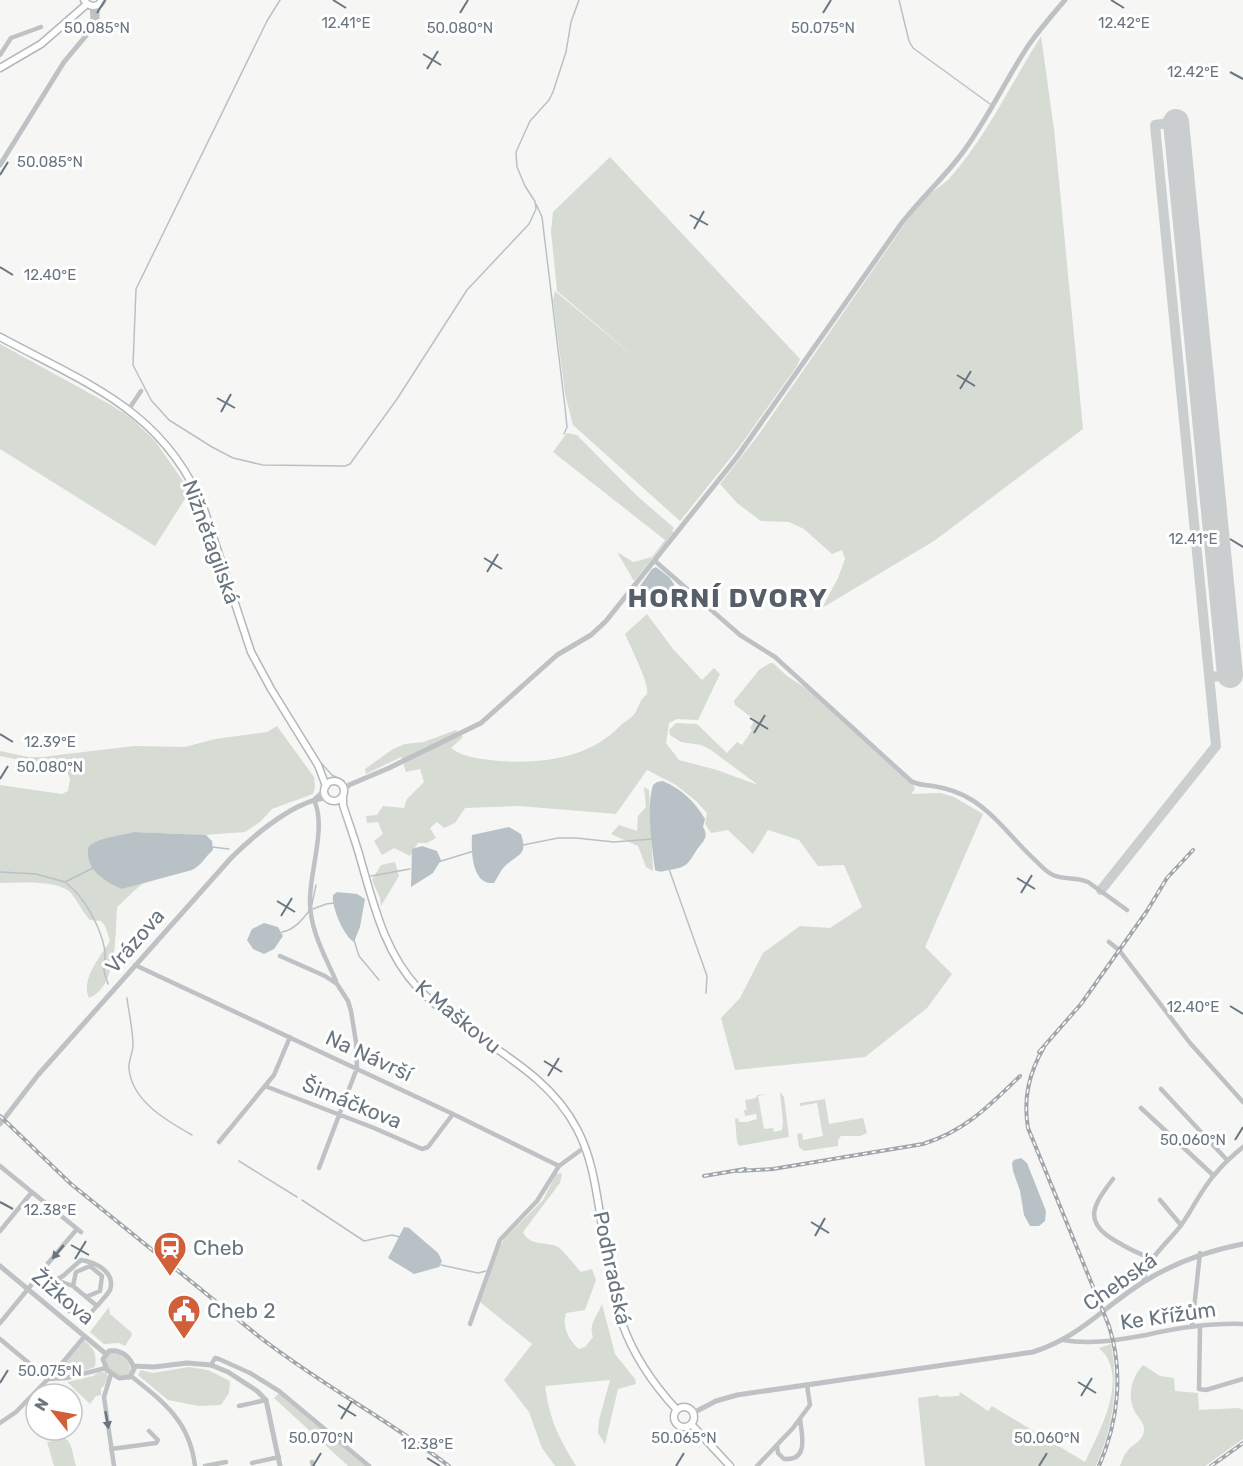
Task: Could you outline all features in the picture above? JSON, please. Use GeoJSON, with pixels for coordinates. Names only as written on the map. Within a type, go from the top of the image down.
{"type":"FeatureCollection","features":[{"type":"Feature","properties":{"kind":"main road"},"geometry":{"type":"LineString","coordinates":[[0,68],[42,44],[92,3]]}},
{"type":"Feature","properties":{"kind":"main road","name":"Nižnětagilská"},"geometry":{"type":"LineString","coordinates":[[0,337],[129,409],[161,438],[184,468],[204,509],[251,652],[318,765],[331,800],[347,817]]}},
{"type":"Feature","properties":{"kind":"main road"},"geometry":{"type":"LineString","coordinates":[[318,765],[342,787]]}},
{"type":"Feature","properties":{"kind":"main road"},"geometry":{"type":"LineString","coordinates":[[326,788],[342,787]]}},
{"type":"Feature","properties":{"kind":"main road"},"geometry":{"type":"LineString","coordinates":[[331,800],[342,787]]}},
{"type":"Feature","properties":{"kind":"main road","name":"K Maškovu"},"geometry":{"type":"LineString","coordinates":[[342,787],[347,817],[382,930],[406,973],[437,1006],[522,1066],[544,1085],[568,1114],[585,1147]]}},
{"type":"Feature","properties":{"kind":"main road","name":"Podhradská"},"geometry":{"type":"LineString","coordinates":[[585,1147],[593,1171],[614,1298],[621,1322],[640,1364],[677,1410]]}},
{"type":"Feature","properties":{"kind":"main road"},"geometry":{"type":"LineString","coordinates":[[685,1407],[693,1413],[694,1419],[691,1424],[683,1426],[676,1423],[674,1417],[677,1410],[685,1407]]}},
{"type":"Feature","properties":{"kind":"main road"},"geometry":{"type":"LineString","coordinates":[[691,1424],[730,1466]]}},
{"type":"Feature","properties":{"kind":"street"},"geometry":{"type":"LineString","coordinates":[[342,787],[389,768],[481,723],[557,655],[591,635],[606,621],[737,457],[919,200],[943,179],[964,152],[1028,47],[1065,0]]}},
{"type":"Feature","properties":{"kind":"street"},"geometry":{"type":"LineString","coordinates":[[0,165],[64,62],[86,36],[93,20],[92,3]]}},
{"type":"Feature","properties":{"kind":"street"},"geometry":{"type":"LineString","coordinates":[[0,55],[10,38],[40,27]]}},
{"type":"Feature","properties":{"kind":"street"},"geometry":{"type":"LineString","coordinates":[[129,409],[141,391]]}},
{"type":"Feature","properties":{"kind":"street"},"geometry":{"type":"LineString","coordinates":[[655,561],[740,635],[775,657],[911,781],[919,786],[932,785],[970,798],[1047,871],[1059,877],[1088,882],[1126,910]]}},
{"type":"Feature","properties":{"kind":"street"},"geometry":{"type":"LineString","coordinates":[[319,1168],[357,1068],[351,1011],[316,936],[310,905],[318,815],[314,800],[326,788]]}},
{"type":"Feature","properties":{"kind":"street","name":"Vrázova"},"geometry":{"type":"LineString","coordinates":[[0,1124],[38,1075],[249,840],[277,819],[314,800],[331,800]]}},
{"type":"Feature","properties":{"kind":"street"},"geometry":{"type":"LineString","coordinates":[[1108,942],[1119,950],[1190,1043],[1243,1102]]}},
{"type":"Feature","properties":{"kind":"street"},"geometry":{"type":"LineString","coordinates":[[280,956],[337,984]]}},
{"type":"Feature","properties":{"kind":"street","name":"Na Návrší"},"geometry":{"type":"LineString","coordinates":[[135,965],[357,1068],[559,1166]]}},
{"type":"Feature","properties":{"kind":"street"},"geometry":{"type":"LineString","coordinates":[[219,1142],[274,1075],[290,1037]]}},
{"type":"Feature","properties":{"kind":"street","name":"Šimáčkova"},"geometry":{"type":"LineString","coordinates":[[265,1086],[422,1149],[426,1149],[453,1114]]}},
{"type":"Feature","properties":{"kind":"street"},"geometry":{"type":"LineString","coordinates":[[1161,1089],[1227,1160]]}},
{"type":"Feature","properties":{"kind":"street"},"geometry":{"type":"LineString","coordinates":[[1141,1108],[1213,1175]]}},
{"type":"Feature","properties":{"kind":"street"},"geometry":{"type":"LineString","coordinates":[[470,1324],[500,1240],[537,1201],[559,1166],[585,1147]]}},
{"type":"Feature","properties":{"kind":"street"},"geometry":{"type":"LineString","coordinates":[[1144,1281],[1144,1275],[1153,1259],[1181,1225],[1213,1175],[1243,1147]]}},
{"type":"Feature","properties":{"kind":"street"},"geometry":{"type":"LineString","coordinates":[[0,1166],[79,1231],[44,1268],[45,1276]]}},
{"type":"Feature","properties":{"kind":"street"},"geometry":{"type":"LineString","coordinates":[[1113,1179],[1094,1210],[1094,1222],[1110,1238],[1135,1253],[1153,1259]]}},
{"type":"Feature","properties":{"kind":"street"},"geometry":{"type":"LineString","coordinates":[[0,1231],[32,1192]]}},
{"type":"Feature","properties":{"kind":"street"},"geometry":{"type":"LineString","coordinates":[[1160,1200],[1181,1225]]}},
{"type":"Feature","properties":{"kind":"street","name":"Chebská"},"geometry":{"type":"LineString","coordinates":[[807,1385],[1033,1352],[1063,1340],[1080,1330],[1144,1281],[1200,1253],[1243,1244]]}},
{"type":"Feature","properties":{"kind":"street"},"geometry":{"type":"LineString","coordinates":[[1192,1327],[1200,1253]]}},
{"type":"Feature","properties":{"kind":"street"},"geometry":{"type":"LineString","coordinates":[[81,1260],[93,1262],[107,1272],[109,1292],[88,1316],[79,1317],[57,1298],[56,1280],[81,1260]]}},
{"type":"Feature","properties":{"kind":"street","name":"Žižkova"},"geometry":{"type":"LineString","coordinates":[[0,1266],[106,1354]]}},
{"type":"Feature","properties":{"kind":"street"},"geometry":{"type":"LineString","coordinates":[[73,1286],[76,1272],[90,1266],[102,1276],[100,1291],[86,1298]]}},
{"type":"Feature","properties":{"kind":"street"},"geometry":{"type":"LineString","coordinates":[[0,1323],[37,1278],[45,1276],[73,1286],[97,1306]]}},
{"type":"Feature","properties":{"kind":"street","name":"Ke Křížům"},"geometry":{"type":"LineString","coordinates":[[1063,1340],[1085,1343],[1192,1327],[1243,1324]]}},
{"type":"Feature","properties":{"kind":"street"},"geometry":{"type":"LineString","coordinates":[[1200,1327],[1198,1389],[1206,1390],[1243,1379]]}},
{"type":"Feature","properties":{"kind":"street"},"geometry":{"type":"LineString","coordinates":[[53,1374],[84,1337]]}},
{"type":"Feature","properties":{"kind":"street"},"geometry":{"type":"LineString","coordinates":[[0,1339],[48,1379]]}},
{"type":"Feature","properties":{"kind":"street"},"geometry":{"type":"LineString","coordinates":[[112,1351],[129,1358],[133,1366],[131,1376],[123,1379],[111,1374],[106,1368],[104,1359],[106,1354],[112,1351]]}},
{"type":"Feature","properties":{"kind":"street"},"geometry":{"type":"LineString","coordinates":[[211,1365],[215,1358],[219,1359],[264,1381],[369,1466]]}},
{"type":"Feature","properties":{"kind":"street"},"geometry":{"type":"LineString","coordinates":[[133,1366],[211,1365],[228,1372],[266,1400],[280,1466]]}},
{"type":"Feature","properties":{"kind":"street"},"geometry":{"type":"LineString","coordinates":[[0,1423],[16,1412],[48,1379],[66,1378],[106,1368]]}},
{"type":"Feature","properties":{"kind":"street"},"geometry":{"type":"LineString","coordinates":[[111,1374],[104,1397],[114,1466]]}},
{"type":"Feature","properties":{"kind":"street"},"geometry":{"type":"LineString","coordinates":[[131,1376],[175,1413],[190,1441],[195,1466]]}},
{"type":"Feature","properties":{"kind":"street"},"geometry":{"type":"LineString","coordinates":[[693,1413],[706,1405],[728,1397],[807,1385],[810,1405],[777,1446],[757,1466]]}},
{"type":"Feature","properties":{"kind":"street"},"geometry":{"type":"LineString","coordinates":[[240,1406],[266,1400]]}},
{"type":"Feature","properties":{"kind":"street"},"geometry":{"type":"LineString","coordinates":[[777,1446],[778,1453],[784,1459],[799,1456],[803,1447],[800,1419]]}},
{"type":"Feature","properties":{"kind":"street"},"geometry":{"type":"LineString","coordinates":[[111,1449],[156,1443],[158,1440],[149,1431]]}},
{"type":"Feature","properties":{"kind":"street"},"geometry":{"type":"LineString","coordinates":[[252,1463],[279,1457]]}},
{"type":"Feature","properties":{"kind":"street"},"geometry":{"type":"LineString","coordinates":[[205,1466],[226,1462]]}},
{"type":"Feature","properties":{"kind":"shaded area"},"geometry":{"type":"Polygon","coordinates":[[[1041,36],[1054,129],[1083,429],[934,541],[822,608],[845,559],[842,550],[832,554],[804,529],[789,522],[761,521],[737,503],[720,484],[759,434],[911,215],[926,197],[948,180],[962,164],[998,110],[1041,36]]]}},
{"type":"Feature","properties":{"kind":"shaded area"},"geometry":{"type":"Polygon","coordinates":[[[610,157],[800,359],[740,446],[680,521],[573,425],[565,394],[553,300],[555,291],[644,365],[557,291],[551,231],[553,212],[610,157]]]}},
{"type":"Feature","properties":{"kind":"shaded area"},"geometry":{"type":"Polygon","coordinates":[[[0,344],[111,405],[131,418],[155,441],[190,491],[155,546],[0,449],[0,344]]]}},
{"type":"Feature","properties":{"kind":"shaded area"},"geometry":{"type":"Polygon","coordinates":[[[567,433],[577,435],[635,494],[674,528],[672,531],[674,532],[634,581],[617,552],[633,562],[652,557],[665,540],[553,452],[567,433]]]}},
{"type":"Feature","properties":{"kind":"shaded area"},"geometry":{"type":"Polygon","coordinates":[[[656,567],[674,584],[672,598],[669,601],[664,601],[640,586],[656,567]]]}},
{"type":"Feature","properties":{"kind":"shaded area"},"geometry":{"type":"Polygon","coordinates":[[[647,614],[673,649],[702,680],[714,668],[720,674],[698,720],[677,719],[669,723],[666,743],[679,760],[717,770],[758,785],[711,750],[701,745],[681,742],[670,735],[669,730],[676,723],[697,724],[727,753],[737,742],[742,745],[752,730],[750,728],[755,720],[735,705],[734,701],[759,670],[773,663],[841,718],[913,784],[915,789],[911,794],[941,793],[954,797],[983,814],[925,947],[952,974],[927,1008],[865,1057],[735,1070],[721,1018],[740,998],[763,953],[800,926],[830,928],[862,907],[844,865],[818,866],[799,840],[768,830],[753,854],[728,830],[711,833],[705,824],[707,813],[696,801],[676,785],[647,770],[616,814],[519,806],[465,808],[455,823],[444,828],[437,822],[430,828],[436,838],[427,843],[418,843],[410,856],[394,848],[382,855],[374,841],[383,834],[378,822],[367,823],[366,816],[377,815],[383,806],[404,808],[407,799],[424,782],[420,769],[406,772],[401,757],[366,774],[365,769],[393,749],[405,744],[424,742],[456,730],[463,737],[451,748],[461,754],[474,758],[516,762],[549,760],[580,752],[609,736],[634,715],[647,694],[642,673],[625,634],[647,614]]]}},
{"type":"Feature","properties":{"kind":"shaded area"},"geometry":{"type":"Polygon","coordinates":[[[277,726],[314,777],[313,794],[272,809],[260,822],[245,832],[203,835],[134,832],[96,842],[89,847],[89,859],[108,882],[123,889],[147,881],[117,907],[115,944],[110,971],[98,992],[89,998],[87,984],[89,976],[110,941],[105,926],[101,921],[90,920],[71,893],[65,889],[48,884],[0,883],[0,785],[62,794],[68,791],[70,779],[66,769],[61,766],[43,765],[0,756],[0,751],[28,757],[42,757],[134,746],[185,747],[215,739],[267,732],[277,726]]]}},
{"type":"Feature","properties":{"kind":"shaded area"},"geometry":{"type":"Polygon","coordinates":[[[663,781],[682,792],[697,807],[705,819],[703,827],[706,836],[687,864],[660,872],[655,870],[650,804],[653,785],[663,781]]]}},
{"type":"Feature","properties":{"kind":"shaded area"},"geometry":{"type":"Polygon","coordinates":[[[644,787],[649,790],[653,871],[646,867],[638,846],[611,834],[619,825],[637,831],[638,816],[646,807],[644,787]]]}},
{"type":"Feature","properties":{"kind":"shaded area"},"geometry":{"type":"Polygon","coordinates":[[[509,827],[521,834],[523,850],[503,868],[494,883],[487,882],[481,879],[474,866],[472,835],[509,827]]]}},
{"type":"Feature","properties":{"kind":"shaded area"},"geometry":{"type":"Polygon","coordinates":[[[134,832],[206,835],[212,841],[213,850],[192,870],[122,889],[104,880],[94,870],[89,859],[88,848],[100,840],[134,832]]]}},
{"type":"Feature","properties":{"kind":"shaded area"},"geometry":{"type":"Polygon","coordinates":[[[422,846],[437,851],[441,860],[433,873],[411,887],[412,849],[422,846]]]}},
{"type":"Feature","properties":{"kind":"shaded area"},"geometry":{"type":"Polygon","coordinates":[[[395,862],[399,876],[381,906],[372,880],[381,865],[395,862]]]}},
{"type":"Feature","properties":{"kind":"shaded area"},"geometry":{"type":"Polygon","coordinates":[[[337,892],[357,894],[365,899],[360,927],[354,942],[342,928],[336,913],[333,895],[337,892]]]}},
{"type":"Feature","properties":{"kind":"shaded area"},"geometry":{"type":"Polygon","coordinates":[[[264,923],[278,927],[283,936],[274,949],[264,954],[253,949],[247,940],[252,929],[264,923]]]}},
{"type":"Feature","properties":{"kind":"shaded area"},"geometry":{"type":"Polygon","coordinates":[[[780,1092],[784,1097],[789,1137],[739,1146],[735,1119],[738,1118],[739,1122],[747,1122],[757,1119],[756,1114],[745,1116],[744,1110],[747,1110],[745,1100],[756,1098],[757,1095],[767,1094],[758,1096],[764,1129],[773,1128],[774,1132],[782,1130],[780,1092]]]}},
{"type":"Feature","properties":{"kind":"shaded area"},"geometry":{"type":"Polygon","coordinates":[[[825,1099],[829,1124],[863,1118],[867,1133],[860,1136],[841,1136],[838,1146],[804,1151],[799,1147],[797,1134],[802,1133],[803,1140],[823,1136],[817,1103],[800,1106],[800,1103],[825,1099]]]}},
{"type":"Feature","properties":{"kind":"shaded area"},"geometry":{"type":"Polygon","coordinates":[[[1021,1158],[1027,1163],[1046,1211],[1045,1221],[1039,1226],[1030,1226],[1024,1215],[1012,1163],[1021,1158]]]}},
{"type":"Feature","properties":{"kind":"shaded area"},"geometry":{"type":"Polygon","coordinates":[[[562,1173],[560,1183],[523,1232],[534,1242],[558,1247],[581,1272],[592,1269],[596,1280],[585,1310],[566,1313],[567,1332],[579,1349],[585,1347],[593,1337],[593,1324],[602,1304],[615,1354],[635,1379],[636,1384],[618,1389],[605,1444],[598,1433],[599,1420],[610,1380],[545,1386],[549,1409],[556,1428],[576,1466],[555,1466],[542,1448],[529,1412],[504,1380],[532,1344],[480,1302],[499,1248],[505,1238],[543,1200],[556,1174],[562,1173]]]}},
{"type":"Feature","properties":{"kind":"shaded area"},"geometry":{"type":"Polygon","coordinates":[[[404,1227],[409,1228],[438,1253],[442,1261],[439,1267],[414,1274],[388,1258],[404,1227]]]}},
{"type":"Feature","properties":{"kind":"shaded area"},"geometry":{"type":"Polygon","coordinates":[[[109,1307],[110,1314],[131,1332],[132,1335],[125,1346],[119,1343],[104,1344],[90,1332],[109,1307]]]}},
{"type":"Feature","properties":{"kind":"shaded area"},"geometry":{"type":"Polygon","coordinates":[[[84,1340],[94,1352],[95,1367],[81,1372],[55,1375],[84,1340]]]}},
{"type":"Feature","properties":{"kind":"shaded area"},"geometry":{"type":"Polygon","coordinates":[[[1111,1344],[1114,1375],[1113,1406],[1107,1436],[1096,1466],[925,1466],[918,1398],[938,1395],[939,1397],[959,1396],[960,1392],[988,1411],[992,1406],[1085,1462],[1109,1404],[1112,1373],[1108,1360],[1099,1348],[1111,1344]]]}},
{"type":"Feature","properties":{"kind":"shaded area"},"geometry":{"type":"Polygon","coordinates":[[[110,1353],[121,1355],[126,1360],[131,1370],[129,1375],[118,1375],[108,1368],[106,1359],[110,1353]]]}},
{"type":"Feature","properties":{"kind":"shaded area"},"geometry":{"type":"Polygon","coordinates":[[[1143,1365],[1160,1376],[1174,1378],[1175,1391],[1198,1393],[1199,1410],[1239,1408],[1243,1410],[1243,1439],[1205,1466],[1120,1466],[1125,1454],[1141,1438],[1144,1431],[1131,1398],[1133,1380],[1143,1365]]]}},
{"type":"Feature","properties":{"kind":"shaded area"},"geometry":{"type":"Polygon","coordinates":[[[189,1367],[208,1370],[230,1381],[229,1393],[221,1405],[199,1406],[168,1400],[138,1375],[141,1370],[153,1373],[189,1367]]]}},
{"type":"Feature","properties":{"kind":"shaded area"},"geometry":{"type":"Polygon","coordinates":[[[99,1372],[106,1372],[108,1377],[101,1388],[101,1395],[96,1396],[90,1404],[84,1398],[84,1382],[67,1382],[93,1376],[99,1372]]]}},
{"type":"Feature","properties":{"kind":"shaded area"},"geometry":{"type":"Polygon","coordinates":[[[279,1393],[366,1466],[348,1466],[274,1398],[279,1393]]]}},
{"type":"Feature","properties":{"kind":"shaded area"},"geometry":{"type":"Polygon","coordinates":[[[47,1442],[69,1442],[76,1466],[54,1466],[47,1442]]]}},
{"type":"Feature","properties":{"kind":"waterway"},"geometry":{"type":"LineString","coordinates":[[280,0],[267,21],[136,289],[133,365],[151,400],[169,420],[233,458],[263,465],[345,466],[350,464],[397,399],[467,290],[529,224],[536,209],[535,201]]}},
{"type":"Feature","properties":{"kind":"waterway"},"geometry":{"type":"LineString","coordinates":[[534,200],[517,167],[516,152],[530,121],[549,100],[553,92],[579,0]]}},
{"type":"Feature","properties":{"kind":"waterway"},"geometry":{"type":"LineString","coordinates":[[899,0],[909,41],[913,48],[990,104]]}},
{"type":"Feature","properties":{"kind":"waterway"},"geometry":{"type":"LineString","coordinates":[[536,204],[542,217],[565,407],[567,427],[564,434]]}},
{"type":"Feature","properties":{"kind":"waterway"},"geometry":{"type":"LineString","coordinates":[[322,764],[332,775],[344,781]]}},
{"type":"Feature","properties":{"kind":"waterway"},"geometry":{"type":"LineString","coordinates":[[523,845],[558,838],[614,842],[653,839]]}},
{"type":"Feature","properties":{"kind":"waterway"},"geometry":{"type":"LineString","coordinates":[[212,847],[229,849]]}},
{"type":"Feature","properties":{"kind":"waterway"},"geometry":{"type":"LineString","coordinates":[[438,862],[474,851]]}},
{"type":"Feature","properties":{"kind":"waterway"},"geometry":{"type":"LineString","coordinates":[[0,872],[36,874],[65,882],[93,868]]}},
{"type":"Feature","properties":{"kind":"waterway"},"geometry":{"type":"LineString","coordinates":[[371,876],[410,869]]}},
{"type":"Feature","properties":{"kind":"waterway"},"geometry":{"type":"LineString","coordinates":[[669,869],[707,976],[706,993]]}},
{"type":"Feature","properties":{"kind":"waterway"},"geometry":{"type":"LineString","coordinates":[[66,883],[80,896],[96,923],[105,951],[104,972],[108,984]]}},
{"type":"Feature","properties":{"kind":"waterway"},"geometry":{"type":"LineString","coordinates":[[312,904],[316,885]]}},
{"type":"Feature","properties":{"kind":"waterway"},"geometry":{"type":"LineString","coordinates":[[313,909],[334,903]]}},
{"type":"Feature","properties":{"kind":"waterway"},"geometry":{"type":"LineString","coordinates":[[282,932],[294,927],[309,911]]}},
{"type":"Feature","properties":{"kind":"waterway"},"geometry":{"type":"LineString","coordinates":[[354,940],[359,956],[379,980]]}},
{"type":"Feature","properties":{"kind":"waterway"},"geometry":{"type":"LineString","coordinates":[[127,998],[133,1039],[129,1066],[137,1091],[152,1109],[192,1135]]}},
{"type":"Feature","properties":{"kind":"waterway"},"geometry":{"type":"LineString","coordinates":[[239,1161],[297,1197]]}},
{"type":"Feature","properties":{"kind":"waterway"},"geometry":{"type":"LineString","coordinates":[[302,1200],[364,1241],[392,1235],[400,1237]]}},
{"type":"Feature","properties":{"kind":"waterway"},"geometry":{"type":"LineString","coordinates":[[441,1265],[478,1273],[486,1271]]}},
{"type":"Feature","properties":{"kind":"taxiway"},"geometry":{"type":"LineString","coordinates":[[1101,890],[1216,746],[1155,125],[1176,122]]}},
{"type":"Feature","properties":{"kind":"taxiway"},"geometry":{"type":"LineString","coordinates":[[1210,677],[1230,675]]}},
{"type":"Feature","properties":{"kind":"runway"},"geometry":{"type":"LineString","coordinates":[[1176,122],[1230,675]]}},
{"type":"Feature","properties":{"kind":"railway"},"geometry":{"type":"LineString","coordinates":[[1039,1052],[1081,1004],[1147,911],[1167,878],[1193,850]]}},
{"type":"Feature","properties":{"kind":"railway"},"geometry":{"type":"LineString","coordinates":[[1044,1047],[1034,1066],[1028,1086],[1026,1106],[1028,1128],[1109,1326],[1114,1344],[1117,1397],[1111,1432],[1099,1466]]}},
{"type":"Feature","properties":{"kind":"railway"},"geometry":{"type":"LineString","coordinates":[[738,1171],[773,1169],[923,1144],[938,1139],[976,1116],[1020,1076]]}},
{"type":"Feature","properties":{"kind":"railway"},"geometry":{"type":"LineString","coordinates":[[0,1116],[71,1184],[257,1335],[449,1466]]}},
{"type":"Feature","properties":{"kind":"railway"},"geometry":{"type":"LineString","coordinates":[[704,1176],[745,1169]]}},
{"type":"Feature","properties":{"kind":"railway"},"geometry":{"type":"LineString","coordinates":[[1211,1466],[1243,1443]]}},
{"type":"Feature","properties":{"kind":"place","name":"Cheb"},"geometry":{"type":"Point","coordinates":[170,1277]}},
{"type":"Feature","properties":{"kind":"place","name":"Cheb 2"},"geometry":{"type":"Point","coordinates":[184,1340]}},
{"type":"Feature","properties":{"kind":"district","name":"HORNÍ DVORY"},"geometry":{"type":"Point","coordinates":[728,598]}}]}
